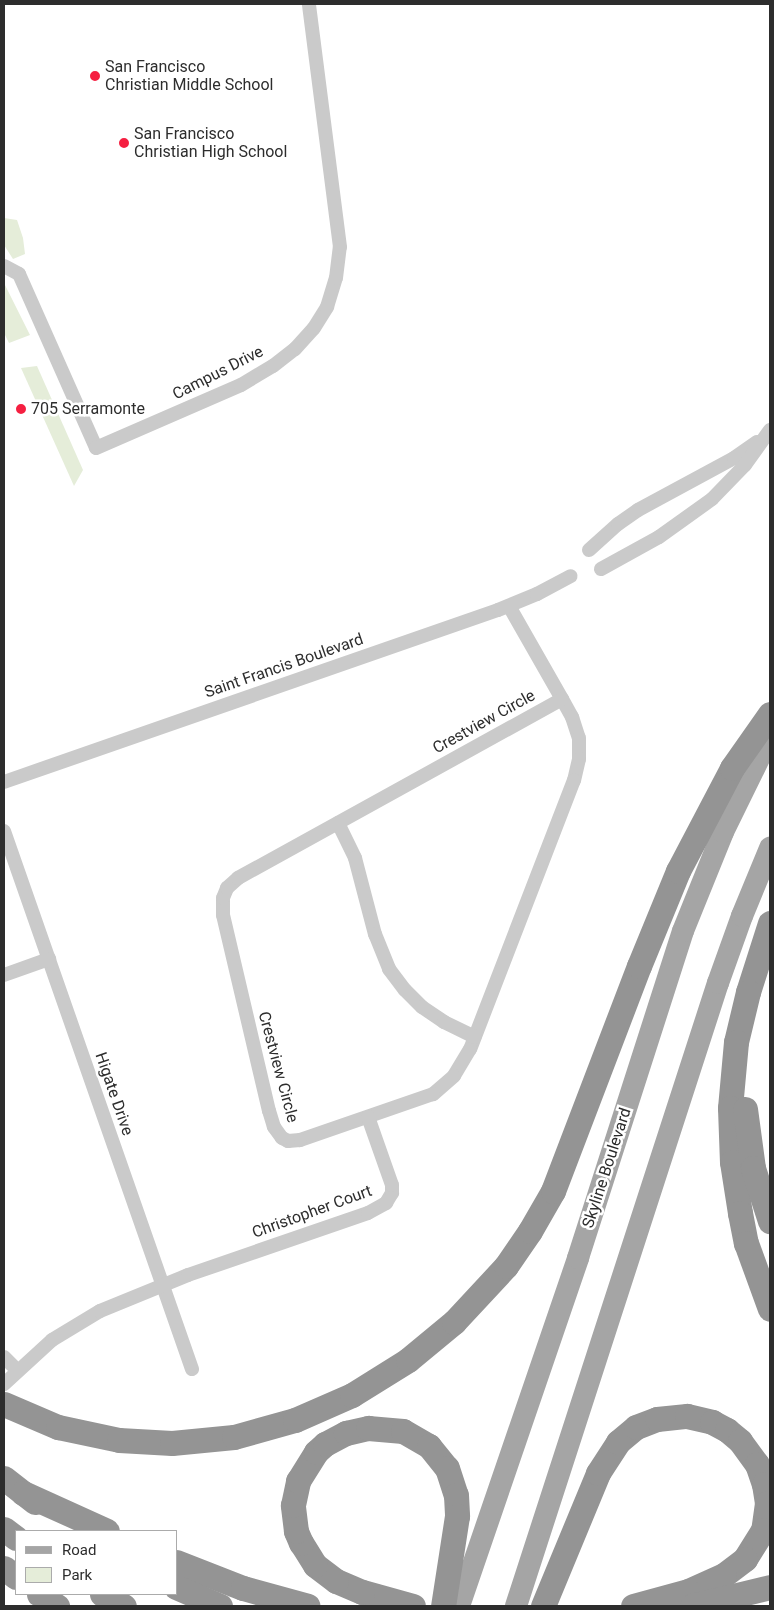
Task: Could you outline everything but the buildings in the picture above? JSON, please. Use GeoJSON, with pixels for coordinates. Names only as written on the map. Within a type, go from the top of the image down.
{"type":"FeatureCollection","features":[{"type":"Feature","properties":{"kind":"highway"},"geometry":{"type":"LineString","coordinates":[[4,1404],[58,1427],[88,1435],[140,1442],[197,1442],[255,1432],[304,1416],[367,1386],[422,1350],[464,1313],[510,1261],[553,1191],[678,872],[732,768],[770,714]]}},
{"type":"Feature","properties":{"kind":"highway"},"geometry":{"type":"LineString","coordinates":[[770,923],[752,977],[733,1058],[730,1092],[734,1180],[743,1228],[770,1309]]}},
{"type":"Feature","properties":{"kind":"highway"},"geometry":{"type":"LineString","coordinates":[[752,977],[745,1059],[746,1116],[753,1168],[770,1221]]}},
{"type":"Feature","properties":{"kind":"highway"},"geometry":{"type":"LineString","coordinates":[[542,1606],[601,1466],[623,1437],[650,1421],[672,1416],[704,1419],[727,1430],[740,1440],[752,1455],[764,1484],[766,1513],[763,1530],[755,1546],[739,1565],[716,1580],[677,1594],[633,1606]]}},
{"type":"Feature","properties":{"kind":"highway"},"geometry":{"type":"LineString","coordinates":[[413,1606],[362,1592],[336,1581],[315,1565],[307,1554],[296,1531],[293,1505],[298,1481],[316,1452],[336,1438],[368,1428],[402,1431],[429,1446],[447,1468],[456,1496],[456,1529],[442,1606]]}},
{"type":"Feature","properties":{"kind":"highway"},"geometry":{"type":"LineString","coordinates":[[13,1485],[75,1530]]}},
{"type":"Feature","properties":{"kind":"highway"},"geometry":{"type":"LineString","coordinates":[[13,1485],[105,1530]]}},
{"type":"Feature","properties":{"kind":"highway"},"geometry":{"type":"LineString","coordinates":[[4,1529],[15,1537]]}},
{"type":"Feature","properties":{"kind":"highway"},"geometry":{"type":"LineString","coordinates":[[178,1563],[243,1588],[308,1606]]}},
{"type":"Feature","properties":{"kind":"highway"},"geometry":{"type":"LineString","coordinates":[[4,1568],[15,1576]]}},
{"type":"Feature","properties":{"kind":"highway"},"geometry":{"type":"LineString","coordinates":[[692,1606],[770,1586]]}},
{"type":"Feature","properties":{"kind":"highway"},"geometry":{"type":"LineString","coordinates":[[178,1588],[220,1606]]}},
{"type":"Feature","properties":{"kind":"highway"},"geometry":{"type":"LineString","coordinates":[[40,1595],[57,1606]]}},
{"type":"Feature","properties":{"kind":"highway"},"geometry":{"type":"LineString","coordinates":[[104,1595],[124,1606]]}},
{"type":"Feature","properties":{"kind":"main road","name":"Skyline Boulevard"},"geometry":{"type":"LineString","coordinates":[[460,1606],[576,1266],[683,931],[723,832],[770,736]]}},
{"type":"Feature","properties":{"kind":"main road"},"geometry":{"type":"LineString","coordinates":[[516,1606],[718,983],[742,916],[770,848]]}},
{"type":"Feature","properties":{"kind":"street","name":"Campus Drive"},"geometry":{"type":"LineString","coordinates":[[4,266],[19,274],[96,448],[241,385],[273,366],[295,349],[314,328],[326,306],[336,278],[340,247],[309,4]]}},
{"type":"Feature","properties":{"kind":"street"},"geometry":{"type":"LineString","coordinates":[[590,550],[618,524],[734,458],[755,444],[770,429]]}},
{"type":"Feature","properties":{"kind":"street"},"geometry":{"type":"LineString","coordinates":[[601,568],[659,537],[712,499],[745,465],[770,429]]}},
{"type":"Feature","properties":{"kind":"street","name":"Saint Francis Boulevard"},"geometry":{"type":"LineString","coordinates":[[4,782],[509,606],[571,576]]}},
{"type":"Feature","properties":{"kind":"street","name":"Crestview Circle"},"geometry":{"type":"LineString","coordinates":[[509,606],[562,699],[572,717],[579,738],[577,769],[475,1037],[460,1068],[441,1089],[424,1098],[294,1141],[282,1138],[278,1134],[269,1111],[222,909],[224,893],[234,881],[562,699]]}},
{"type":"Feature","properties":{"kind":"street"},"geometry":{"type":"LineString","coordinates":[[338,823],[355,858],[374,934],[389,969],[405,990],[422,1007],[444,1022],[475,1037]]}},
{"type":"Feature","properties":{"kind":"street","name":"Higate Drive"},"geometry":{"type":"LineString","coordinates":[[4,830],[192,1369]]}},
{"type":"Feature","properties":{"kind":"street"},"geometry":{"type":"LineString","coordinates":[[4,975],[49,959]]}},
{"type":"Feature","properties":{"kind":"street","name":"Christopher Court"},"geometry":{"type":"LineString","coordinates":[[163,1286],[196,1272],[368,1213],[386,1203],[392,1194],[392,1185],[368,1117]]}},
{"type":"Feature","properties":{"kind":"street"},"geometry":{"type":"LineString","coordinates":[[4,1384],[40,1350],[76,1325],[100,1312],[163,1286]]}},
{"type":"Feature","properties":{"kind":"street"},"geometry":{"type":"LineString","coordinates":[[4,1356],[17,1370]]}},
{"type":"Feature","properties":{"kind":"green space"},"geometry":{"type":"Polygon","coordinates":[[[4,218],[17,220],[23,238],[25,254],[13,259],[4,245],[4,218]]]}},
{"type":"Feature","properties":{"kind":"green space"},"geometry":{"type":"Polygon","coordinates":[[[5,285],[30,335],[9,343],[4,333],[5,285]]]}},
{"type":"Feature","properties":{"kind":"green space"},"geometry":{"type":"Polygon","coordinates":[[[37,366],[83,470],[74,486],[21,368],[37,366]]]}},
{"type":"Feature","properties":{"kind":"place","name":"San Francisco Christian Middle School"},"geometry":{"type":"Point","coordinates":[95,76]}},
{"type":"Feature","properties":{"kind":"place","name":"San Francisco Christian High School"},"geometry":{"type":"Point","coordinates":[124,143]}},
{"type":"Feature","properties":{"kind":"place","name":"705 Serramonte"},"geometry":{"type":"Point","coordinates":[21,409]}}]}
